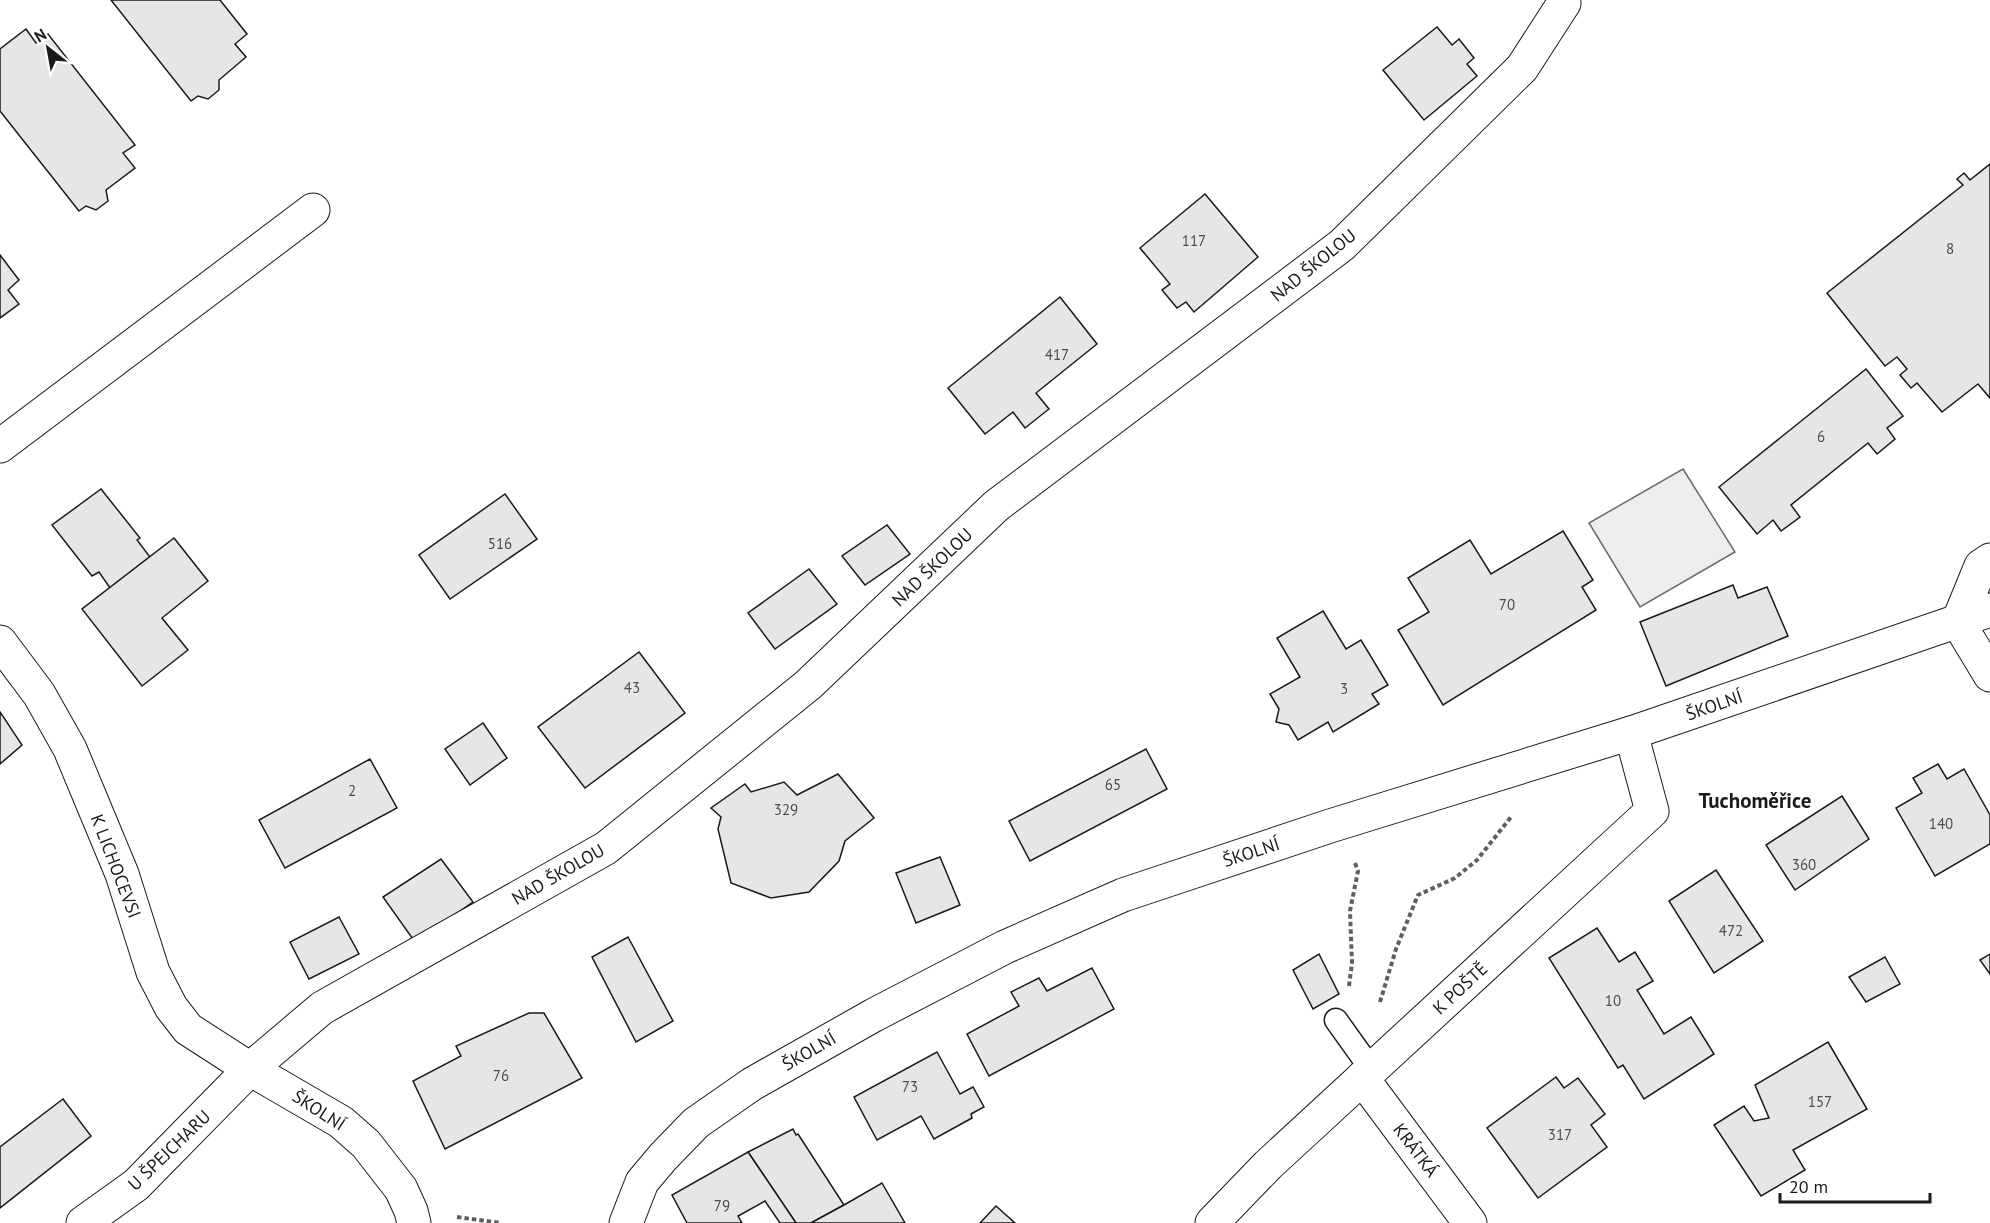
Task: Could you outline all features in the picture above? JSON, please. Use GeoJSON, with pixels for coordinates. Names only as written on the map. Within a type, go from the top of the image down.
{"type":"FeatureCollection","features":[{"type":"Feature","properties":{"kind":"street","name":"NAD ŠKOLOU"},"geometry":{"type":"LineString","coordinates":[[250,1069],[322,1008],[606,848],[808,685],[996,506],[1342,245],[1522,68],[1564,3]]}},
{"type":"Feature","properties":{"kind":"street"},"geometry":{"type":"LineString","coordinates":[[0,446],[313,210]]}},
{"type":"Feature","properties":{"kind":"street"},"geometry":{"type":"LineString","coordinates":[[1990,560],[1982,566],[1958,622],[1990,675]]}},
{"type":"Feature","properties":{"kind":"street","name":"ŠKOLNÍ"},"geometry":{"type":"LineString","coordinates":[[626,1223],[642,1182],[696,1123],[772,1072],[1005,946],[1134,891],[1330,826],[1631,733],[1990,610]]}},
{"type":"Feature","properties":{"kind":"street","name":"K LICHOCEVSI"},"geometry":{"type":"LineString","coordinates":[[0,642],[39,694],[70,749],[122,874],[153,972],[171,1007],[188,1029],[250,1069]]}},
{"type":"Feature","properties":{"kind":"street","name":"K POŠTĚ"},"geometry":{"type":"LineString","coordinates":[[1212,1223],[1268,1165],[1366,1073],[1652,811],[1631,733]]}},
{"type":"Feature","properties":{"kind":"street","name":"U ŠPEJCHARU"},"geometry":{"type":"LineString","coordinates":[[83,1223],[136,1185],[250,1069]]}},
{"type":"Feature","properties":{"kind":"street","name":"ŠKOLNÍ"},"geometry":{"type":"LineString","coordinates":[[250,1069],[340,1122],[366,1144],[401,1189],[414,1223]]}},
{"type":"Feature","properties":{"kind":"street","name":"KRÁTKÁ"},"geometry":{"type":"LineString","coordinates":[[1366,1073],[1470,1223]]}},
{"type":"Feature","properties":{"kind":"lane"},"geometry":{"type":"LineString","coordinates":[[1336,1020],[1366,1073]]}},
{"type":"Feature","properties":{"kind":"path"},"geometry":{"type":"LineString","coordinates":[[1377,1012],[1396,949],[1418,895],[1455,878],[1477,860],[1513,814]]}},
{"type":"Feature","properties":{"kind":"path"},"geometry":{"type":"LineString","coordinates":[[1336,1020],[1347,1002],[1352,963],[1349,918],[1358,871],[1351,855]]}},
{"type":"Feature","properties":{"kind":"shaded area"},"geometry":{"type":"Polygon","coordinates":[[[1683,469],[1735,552],[1640,607],[1589,523],[1683,469]]]}},
{"type":"Feature","properties":{"kind":"building"},"geometry":{"type":"Polygon","coordinates":[[[111,0],[220,0],[247,34],[235,44],[246,57],[219,80],[219,90],[208,99],[198,96],[191,101],[111,0]]]}},
{"type":"Feature","properties":{"kind":"building"},"geometry":{"type":"Polygon","coordinates":[[[1437,27],[1452,45],[1459,39],[1474,58],[1467,64],[1477,76],[1424,120],[1383,70],[1437,27]]]}},
{"type":"Feature","properties":{"kind":"building"},"geometry":{"type":"Polygon","coordinates":[[[26,29],[36,43],[48,34],[135,145],[123,153],[135,168],[106,190],[108,201],[96,210],[86,206],[79,211],[0,111],[0,49],[26,29]]]}},
{"type":"Feature","properties":{"kind":"building"},"geometry":{"type":"Polygon","coordinates":[[[1990,164],[1990,398],[1978,384],[1942,412],[1917,383],[1911,388],[1900,375],[1907,369],[1897,357],[1885,366],[1827,293],[1963,185],[1957,179],[1964,173],[1970,180],[1990,164]]]}},
{"type":"Feature","properties":{"kind":"building"},"geometry":{"type":"Polygon","coordinates":[[[1205,194],[1258,257],[1194,312],[1186,302],[1177,308],[1162,290],[1170,284],[1140,248],[1205,194]]]}},
{"type":"Feature","properties":{"kind":"building"},"geometry":{"type":"Polygon","coordinates":[[[0,255],[19,280],[8,290],[19,304],[0,318],[0,255]]]}},
{"type":"Feature","properties":{"kind":"building"},"geometry":{"type":"Polygon","coordinates":[[[1060,297],[1097,344],[1036,393],[1049,409],[1025,428],[1013,412],[985,434],[948,388],[1060,297]]]}},
{"type":"Feature","properties":{"kind":"building"},"geometry":{"type":"Polygon","coordinates":[[[1866,369],[1903,416],[1887,428],[1895,439],[1877,454],[1868,443],[1791,505],[1800,517],[1781,531],[1773,520],[1757,534],[1719,487],[1866,369]]]}},
{"type":"Feature","properties":{"kind":"building"},"geometry":{"type":"Polygon","coordinates":[[[101,489],[140,538],[137,540],[150,557],[110,588],[99,572],[92,576],[52,525],[101,489]]]}},
{"type":"Feature","properties":{"kind":"building"},"geometry":{"type":"Polygon","coordinates":[[[505,494],[537,539],[450,599],[419,555],[505,494]]]}},
{"type":"Feature","properties":{"kind":"building"},"geometry":{"type":"Polygon","coordinates":[[[887,525],[910,554],[865,585],[842,556],[887,525]]]}},
{"type":"Feature","properties":{"kind":"building"},"geometry":{"type":"Polygon","coordinates":[[[1563,531],[1593,580],[1582,587],[1596,610],[1443,705],[1398,630],[1429,612],[1408,578],[1470,540],[1491,574],[1563,531]]]}},
{"type":"Feature","properties":{"kind":"building"},"geometry":{"type":"Polygon","coordinates":[[[174,538],[208,581],[162,618],[188,650],[142,686],[82,609],[174,538]]]}},
{"type":"Feature","properties":{"kind":"building"},"geometry":{"type":"Polygon","coordinates":[[[809,569],[837,604],[775,649],[748,613],[809,569]]]}},
{"type":"Feature","properties":{"kind":"building"},"geometry":{"type":"Polygon","coordinates":[[[1733,585],[1738,598],[1767,587],[1788,636],[1666,686],[1640,622],[1733,585]]]}},
{"type":"Feature","properties":{"kind":"building"},"geometry":{"type":"Polygon","coordinates":[[[1323,611],[1346,649],[1361,640],[1388,685],[1372,694],[1379,704],[1333,732],[1328,722],[1298,740],[1289,725],[1276,722],[1279,709],[1270,694],[1300,677],[1277,638],[1323,611]]]}},
{"type":"Feature","properties":{"kind":"building"},"geometry":{"type":"Polygon","coordinates":[[[639,652],[685,713],[585,788],[538,727],[639,652]]]}},
{"type":"Feature","properties":{"kind":"building"},"geometry":{"type":"Polygon","coordinates":[[[0,712],[22,745],[0,764],[0,712]]]}},
{"type":"Feature","properties":{"kind":"building"},"geometry":{"type":"Polygon","coordinates":[[[483,723],[507,758],[470,785],[445,749],[483,723]]]}},
{"type":"Feature","properties":{"kind":"building"},"geometry":{"type":"Polygon","coordinates":[[[1146,749],[1167,789],[1030,861],[1009,821],[1146,749]]]}},
{"type":"Feature","properties":{"kind":"building"},"geometry":{"type":"Polygon","coordinates":[[[370,759],[397,808],[285,868],[259,820],[370,759]]]}},
{"type":"Feature","properties":{"kind":"building"},"geometry":{"type":"Polygon","coordinates":[[[1938,764],[1947,779],[1964,769],[1990,815],[1990,844],[1935,876],[1896,808],[1922,793],[1913,778],[1938,764]]]}},
{"type":"Feature","properties":{"kind":"building"},"geometry":{"type":"Polygon","coordinates":[[[838,774],[874,818],[845,841],[839,861],[809,892],[771,898],[731,883],[718,829],[721,817],[711,808],[745,784],[751,792],[784,782],[797,795],[838,774]]]}},
{"type":"Feature","properties":{"kind":"building"},"geometry":{"type":"Polygon","coordinates":[[[1842,796],[1869,839],[1795,890],[1766,845],[1842,796]]]}},
{"type":"Feature","properties":{"kind":"building"},"geometry":{"type":"Polygon","coordinates":[[[940,857],[960,905],[916,923],[896,873],[940,857]]]}},
{"type":"Feature","properties":{"kind":"building"},"geometry":{"type":"Polygon","coordinates":[[[441,859],[473,902],[415,942],[383,897],[441,859]]]}},
{"type":"Feature","properties":{"kind":"building"},"geometry":{"type":"Polygon","coordinates":[[[1716,870],[1763,941],[1714,973],[1669,901],[1716,870]]]}},
{"type":"Feature","properties":{"kind":"building"},"geometry":{"type":"Polygon","coordinates":[[[339,917],[359,954],[309,979],[290,942],[339,917]]]}},
{"type":"Feature","properties":{"kind":"building"},"geometry":{"type":"Polygon","coordinates":[[[1597,928],[1619,962],[1635,952],[1653,981],[1637,990],[1664,1034],[1691,1017],[1714,1054],[1644,1099],[1623,1065],[1618,1068],[1549,958],[1597,928]]]}},
{"type":"Feature","properties":{"kind":"building"},"geometry":{"type":"Polygon","coordinates":[[[628,937],[673,1021],[636,1042],[592,957],[628,937]]]}},
{"type":"Feature","properties":{"kind":"building"},"geometry":{"type":"Polygon","coordinates":[[[1319,954],[1339,994],[1313,1009],[1293,970],[1319,954]]]}},
{"type":"Feature","properties":{"kind":"building"},"geometry":{"type":"Polygon","coordinates":[[[1990,954],[1990,974],[1980,960],[1990,954]]]}},
{"type":"Feature","properties":{"kind":"building"},"geometry":{"type":"Polygon","coordinates":[[[1885,957],[1900,984],[1866,1002],[1849,977],[1885,957]]]}},
{"type":"Feature","properties":{"kind":"building"},"geometry":{"type":"Polygon","coordinates":[[[1092,968],[1114,1009],[989,1076],[967,1034],[1019,1006],[1011,992],[1039,978],[1047,991],[1092,968]]]}},
{"type":"Feature","properties":{"kind":"building"},"geometry":{"type":"Polygon","coordinates":[[[529,1013],[544,1013],[582,1078],[445,1149],[413,1081],[461,1056],[456,1046],[529,1013]]]}},
{"type":"Feature","properties":{"kind":"building"},"geometry":{"type":"Polygon","coordinates":[[[1828,1042],[1867,1109],[1793,1150],[1805,1170],[1761,1196],[1714,1125],[1744,1106],[1754,1121],[1769,1118],[1755,1085],[1828,1042]]]}},
{"type":"Feature","properties":{"kind":"building"},"geometry":{"type":"Polygon","coordinates":[[[937,1052],[960,1094],[973,1087],[984,1107],[971,1114],[972,1118],[934,1139],[921,1116],[877,1140],[854,1097],[937,1052]]]}},
{"type":"Feature","properties":{"kind":"building"},"geometry":{"type":"Polygon","coordinates":[[[1556,1077],[1564,1088],[1578,1078],[1605,1114],[1591,1125],[1607,1147],[1538,1198],[1487,1128],[1556,1077]]]}},
{"type":"Feature","properties":{"kind":"building"},"geometry":{"type":"Polygon","coordinates":[[[63,1099],[91,1136],[0,1208],[0,1147],[63,1099]]]}},
{"type":"Feature","properties":{"kind":"building"},"geometry":{"type":"Polygon","coordinates":[[[793,1129],[844,1205],[811,1223],[796,1223],[748,1152],[793,1129]]]}},
{"type":"Feature","properties":{"kind":"building"},"geometry":{"type":"Polygon","coordinates":[[[748,1152],[796,1223],[780,1223],[765,1201],[738,1216],[742,1223],[687,1223],[672,1195],[748,1152]]]}},
{"type":"Feature","properties":{"kind":"building"},"geometry":{"type":"Polygon","coordinates":[[[882,1183],[905,1223],[811,1223],[844,1205],[882,1183]]]}},
{"type":"Feature","properties":{"kind":"building"},"geometry":{"type":"Polygon","coordinates":[[[996,1206],[1015,1223],[980,1223],[996,1206]]]}},
{"type":"Feature","properties":{"kind":"district","name":"Tuchoměřice"},"geometry":{"type":"Point","coordinates":[1755,800]}}]}
